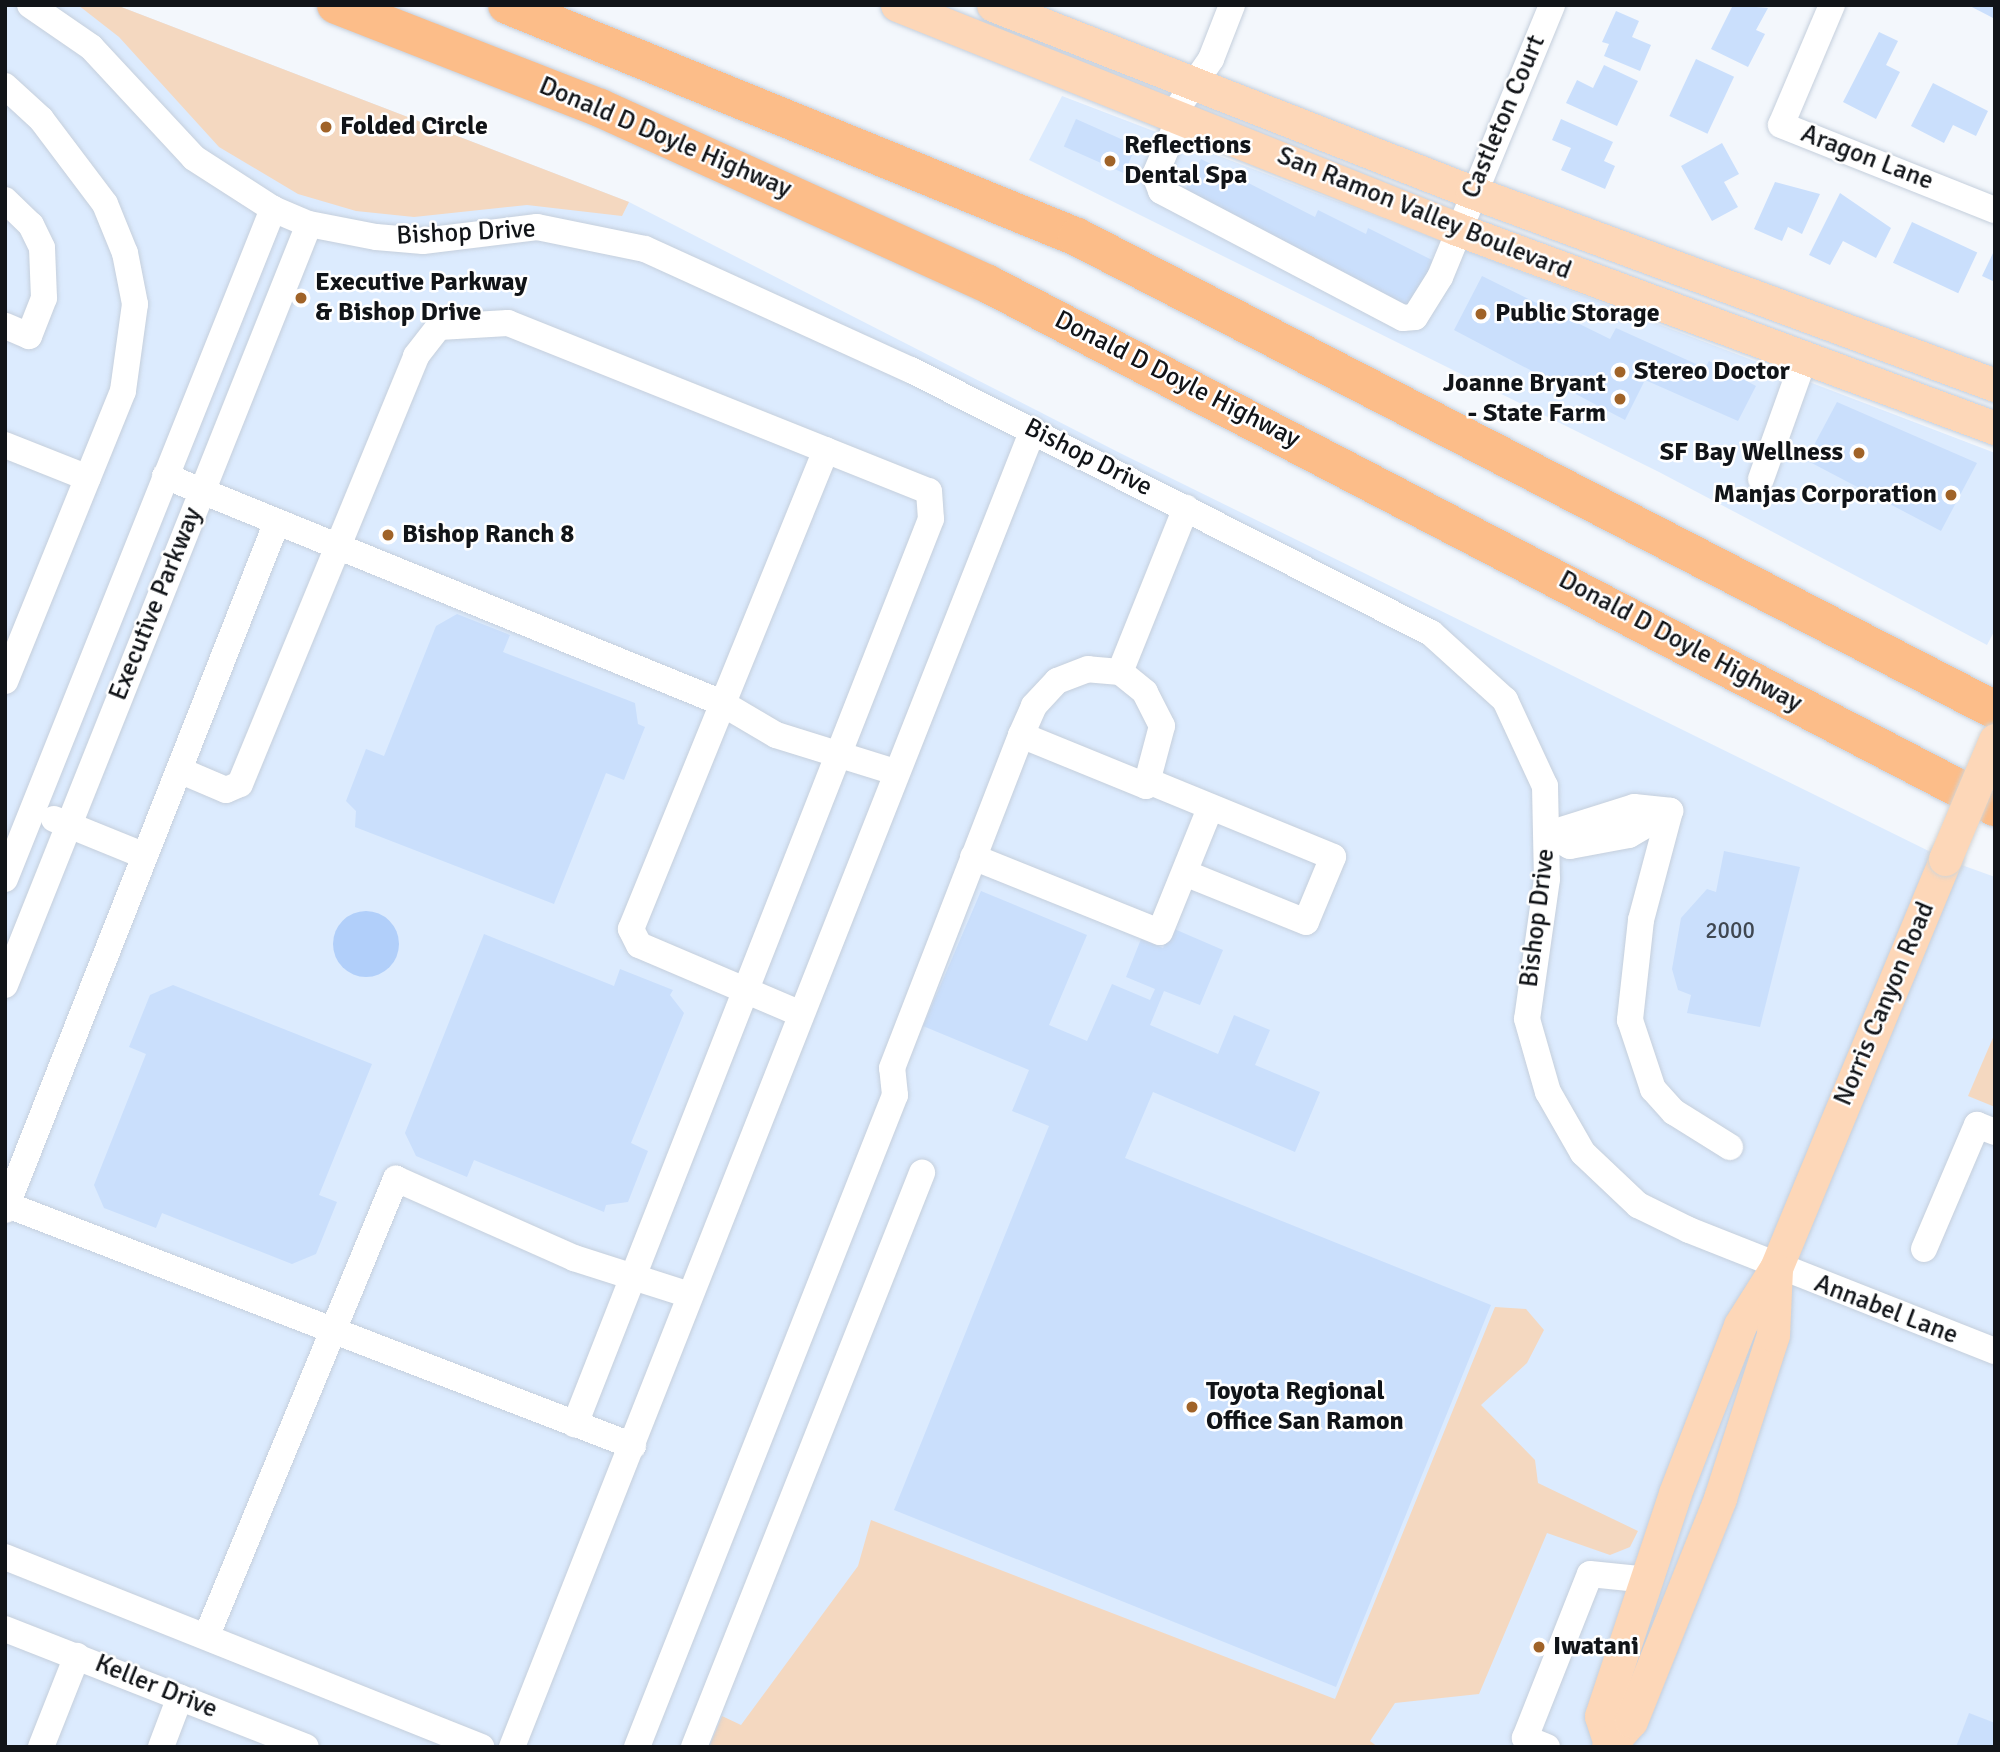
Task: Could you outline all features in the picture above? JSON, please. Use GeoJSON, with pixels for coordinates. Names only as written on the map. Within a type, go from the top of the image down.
{"type":"FeatureCollection","features":[{"type":"Feature","properties":{"kind":"highway","name":"Donald D Doyle Highway"},"geometry":{"type":"LineString","coordinates":[[336,5],[600,108],[988,284],[1995,807]]}},
{"type":"Feature","properties":{"kind":"highway"},"geometry":{"type":"LineString","coordinates":[[507,5],[1077,237],[1995,710]]}},
{"type":"Feature","properties":{"kind":"main road","name":"San Ramon Valley Boulevard"},"geometry":{"type":"LineString","coordinates":[[897,5],[1457,229],[1995,428]]}},
{"type":"Feature","properties":{"kind":"main road","name":"San Ramon Valley Boulevard"},"geometry":{"type":"LineString","coordinates":[[993,5],[1472,192],[1995,385]]}},
{"type":"Feature","properties":{"kind":"main road","name":"Norris Canyon Road"},"geometry":{"type":"LineString","coordinates":[[1609,1745],[1601,1716],[1740,1325],[1776,1268],[1995,740]]}},
{"type":"Feature","properties":{"kind":"main road","name":"Norris Canyon Road"},"geometry":{"type":"LineString","coordinates":[[1609,1745],[1631,1721],[1720,1498],[1773,1335],[1776,1268]]}},
{"type":"Feature","properties":{"kind":"street","name":"Bishop Drive"},"geometry":{"type":"LineString","coordinates":[[30,5],[91,47],[194,158],[273,209],[309,224],[423,242],[537,227],[624,242],[1033,430],[1431,633],[1483,674],[1536,757],[1549,834],[1527,1018],[1562,1121],[1598,1171],[1638,1205],[1776,1268]]}},
{"type":"Feature","properties":{"kind":"street"},"geometry":{"type":"LineString","coordinates":[[1175,117],[1211,59],[1232,5]]}},
{"type":"Feature","properties":{"kind":"street","name":"Castleton Court"},"geometry":{"type":"LineString","coordinates":[[1175,117],[1155,175],[1161,191],[1403,318],[1421,313],[1552,5]]}},
{"type":"Feature","properties":{"kind":"street","name":"Aragon Lane"},"geometry":{"type":"LineString","coordinates":[[1832,5],[1782,125],[1995,210]]}},
{"type":"Feature","properties":{"kind":"street"},"geometry":{"type":"LineString","coordinates":[[5,86],[83,169],[125,253],[134,342],[123,391],[5,681]]}},
{"type":"Feature","properties":{"kind":"street"},"geometry":{"type":"LineString","coordinates":[[5,200],[31,225],[42,248],[44,298],[29,336],[5,326]]}},
{"type":"Feature","properties":{"kind":"street","name":"Executive Parkway"},"geometry":{"type":"LineString","coordinates":[[5,879],[273,209]]}},
{"type":"Feature","properties":{"kind":"street","name":"Executive Parkway"},"geometry":{"type":"LineString","coordinates":[[5,985],[309,224]]}},
{"type":"Feature","properties":{"kind":"street"},"geometry":{"type":"LineString","coordinates":[[179,769],[226,790],[240,784],[341,550],[416,356],[439,327],[508,323],[929,491],[934,503],[575,1424]]}},
{"type":"Feature","properties":{"kind":"street"},"geometry":{"type":"LineString","coordinates":[[1762,479],[1804,359]]}},
{"type":"Feature","properties":{"kind":"street"},"geometry":{"type":"LineString","coordinates":[[512,1747],[633,1446],[689,1295],[895,772],[1033,430]]}},
{"type":"Feature","properties":{"kind":"street"},"geometry":{"type":"LineString","coordinates":[[5,445],[88,478]]}},
{"type":"Feature","properties":{"kind":"street"},"geometry":{"type":"LineString","coordinates":[[801,1014],[747,987],[639,945],[631,929],[720,702],[826,450]]}},
{"type":"Feature","properties":{"kind":"street"},"geometry":{"type":"LineString","coordinates":[[165,477],[720,702],[776,735],[895,772]]}},
{"type":"Feature","properties":{"kind":"street"},"geometry":{"type":"LineString","coordinates":[[1121,672],[1186,508]]}},
{"type":"Feature","properties":{"kind":"street"},"geometry":{"type":"LineString","coordinates":[[276,524],[6,1206],[633,1446]]}},
{"type":"Feature","properties":{"kind":"street"},"geometry":{"type":"LineString","coordinates":[[637,1747],[895,1095],[892,1068],[973,857],[1021,735],[1034,706],[1057,681],[1088,669],[1121,672],[1145,692],[1162,726],[1146,786],[1021,735]]}},
{"type":"Feature","properties":{"kind":"street"},"geometry":{"type":"LineString","coordinates":[[1148,781],[1333,857],[1306,922],[1185,873]]}},
{"type":"Feature","properties":{"kind":"street"},"geometry":{"type":"LineString","coordinates":[[1549,834],[1634,807],[1670,811],[1641,920],[1630,1020],[1653,1089],[1674,1112],[1730,1147]]}},
{"type":"Feature","properties":{"kind":"street"},"geometry":{"type":"LineString","coordinates":[[973,857],[1160,932],[1210,808]]}},
{"type":"Feature","properties":{"kind":"street"},"geometry":{"type":"LineString","coordinates":[[33,810],[145,856]]}},
{"type":"Feature","properties":{"kind":"street"},"geometry":{"type":"LineString","coordinates":[[1924,1249],[1986,1129]]}},
{"type":"Feature","properties":{"kind":"street"},"geometry":{"type":"LineString","coordinates":[[694,1747],[922,1173]]}},
{"type":"Feature","properties":{"kind":"street"},"geometry":{"type":"LineString","coordinates":[[207,1635],[331,1331],[396,1180],[631,1278],[689,1295]]}},
{"type":"Feature","properties":{"kind":"street","name":"Annabel Lane"},"geometry":{"type":"LineString","coordinates":[[1776,1268],[1995,1351]]}},
{"type":"Feature","properties":{"kind":"street"},"geometry":{"type":"LineString","coordinates":[[5,1557],[207,1635],[481,1747]]}},
{"type":"Feature","properties":{"kind":"street"},"geometry":{"type":"LineString","coordinates":[[1546,1747],[1525,1738],[1590,1574],[1649,1580]]}},
{"type":"Feature","properties":{"kind":"street","name":"Keller Drive"},"geometry":{"type":"LineString","coordinates":[[5,1629],[180,1697],[290,1744]]}},
{"type":"Feature","properties":{"kind":"street"},"geometry":{"type":"LineString","coordinates":[[41,1747],[78,1656]]}},
{"type":"Feature","properties":{"kind":"street"},"geometry":{"type":"LineString","coordinates":[[161,1747],[180,1697]]}},
{"type":"Feature","properties":{"kind":"shaded area"},"geometry":{"type":"Polygon","coordinates":[[[5,5],[116,5],[629,202],[1120,453],[1945,859],[1995,877],[1995,1747],[5,1747],[5,5]]]}},
{"type":"Feature","properties":{"kind":"shaded area"},"geometry":{"type":"Polygon","coordinates":[[[78,5],[116,5],[629,202],[622,216],[527,205],[414,217],[356,211],[298,194],[219,147],[119,37],[78,5]]]}},
{"type":"Feature","properties":{"kind":"shaded area"},"geometry":{"type":"Polygon","coordinates":[[[1062,96],[1995,453],[1995,630],[1987,645],[1659,472],[1029,160],[1062,96]]]}},
{"type":"Feature","properties":{"kind":"shaded area"},"geometry":{"type":"Polygon","coordinates":[[[1995,1033],[1995,1107],[1968,1096],[1995,1033]]]}},
{"type":"Feature","properties":{"kind":"shaded area"},"geometry":{"type":"Polygon","coordinates":[[[1495,1307],[1526,1309],[1544,1330],[1527,1363],[1481,1405],[1535,1460],[1538,1483],[1638,1531],[1630,1547],[1610,1555],[1547,1533],[1479,1694],[1395,1703],[1370,1741],[1378,1747],[709,1747],[722,1716],[741,1725],[858,1566],[871,1520],[1335,1699],[1495,1307]]]}},
{"type":"Feature","properties":{"kind":"water"},"geometry":{"type":"Polygon","coordinates":[[[372,911],[390,920],[397,931],[397,957],[390,968],[379,975],[360,977],[342,968],[335,957],[333,938],[342,920],[353,913],[372,911]]]}},
{"type":"Feature","properties":{"kind":"building"},"geometry":{"type":"Polygon","coordinates":[[[1733,5],[1768,8],[1756,30],[1765,34],[1748,67],[1711,49],[1733,5]]]}},
{"type":"Feature","properties":{"kind":"building"},"geometry":{"type":"Polygon","coordinates":[[[1968,5],[1995,5],[1995,19],[1968,5]]]}},
{"type":"Feature","properties":{"kind":"building"},"geometry":{"type":"Polygon","coordinates":[[[1616,11],[1639,21],[1632,37],[1651,45],[1640,71],[1604,56],[1609,44],[1602,42],[1616,11]]]}},
{"type":"Feature","properties":{"kind":"building"},"geometry":{"type":"Polygon","coordinates":[[[1879,32],[1898,41],[1886,65],[1900,72],[1876,119],[1843,102],[1879,32]]]}},
{"type":"Feature","properties":{"kind":"building"},"geometry":{"type":"Polygon","coordinates":[[[1696,59],[1734,77],[1707,134],[1669,116],[1696,59]]]}},
{"type":"Feature","properties":{"kind":"building"},"geometry":{"type":"Polygon","coordinates":[[[1604,65],[1638,81],[1617,126],[1566,103],[1577,80],[1593,88],[1604,65]]]}},
{"type":"Feature","properties":{"kind":"building"},"geometry":{"type":"Polygon","coordinates":[[[1933,83],[1988,111],[1976,136],[1953,125],[1944,143],[1911,126],[1933,83]]]}},
{"type":"Feature","properties":{"kind":"building","name":"Reflections Dental Spa"},"geometry":{"type":"Polygon","coordinates":[[[1076,119],[1136,146],[1124,173],[1064,146],[1076,119]]]}},
{"type":"Feature","properties":{"kind":"building"},"geometry":{"type":"Polygon","coordinates":[[[1561,119],[1613,142],[1604,161],[1615,166],[1605,189],[1561,170],[1571,148],[1552,140],[1561,119]]]}},
{"type":"Feature","properties":{"kind":"building"},"geometry":{"type":"Polygon","coordinates":[[[1722,143],[1739,174],[1724,182],[1738,207],[1712,221],[1681,166],[1722,143]]]}},
{"type":"Feature","properties":{"kind":"building"},"geometry":{"type":"Polygon","coordinates":[[[1201,159],[1315,217],[1318,210],[1366,234],[1368,228],[1436,262],[1412,309],[1183,194],[1201,159]]]}},
{"type":"Feature","properties":{"kind":"building"},"geometry":{"type":"Polygon","coordinates":[[[1775,182],[1820,194],[1802,234],[1788,227],[1782,241],[1754,229],[1775,182]]]}},
{"type":"Feature","properties":{"kind":"building"},"geometry":{"type":"Polygon","coordinates":[[[1840,193],[1891,228],[1876,258],[1843,241],[1830,265],[1809,255],[1840,193]]]}},
{"type":"Feature","properties":{"kind":"building"},"geometry":{"type":"Polygon","coordinates":[[[1912,222],[1977,252],[1958,293],[1893,263],[1912,222]]]}},
{"type":"Feature","properties":{"kind":"building"},"geometry":{"type":"Polygon","coordinates":[[[1995,249],[1995,282],[1982,276],[1995,249]]]}},
{"type":"Feature","properties":{"kind":"building"},"geometry":{"type":"Polygon","coordinates":[[[1482,276],[1610,339],[1616,328],[1705,368],[1709,361],[1756,386],[1738,421],[1645,380],[1625,420],[1454,330],[1482,276]]]}},
{"type":"Feature","properties":{"kind":"building"},"geometry":{"type":"Polygon","coordinates":[[[1837,402],[1977,463],[1941,531],[1806,460],[1837,402]]]}},
{"type":"Feature","properties":{"kind":"building"},"geometry":{"type":"Polygon","coordinates":[[[457,614],[510,635],[503,652],[635,703],[638,724],[645,727],[624,780],[606,773],[554,904],[355,827],[356,811],[346,801],[366,749],[384,756],[436,626],[457,614]]]}},
{"type":"Feature","properties":{"kind":"building"},"geometry":{"type":"Polygon","coordinates":[[[1724,851],[1800,867],[1760,1027],[1687,1013],[1691,995],[1678,990],[1672,969],[1681,918],[1707,889],[1716,892],[1724,851]]]}},
{"type":"Feature","properties":{"kind":"building","name":"Toyota Regional Office San Ramon"},"geometry":{"type":"Polygon","coordinates":[[[981,891],[1087,935],[1049,1025],[1087,1041],[1112,984],[1150,1000],[1155,989],[1126,977],[1141,939],[1163,948],[1172,928],[1223,950],[1200,1005],[1164,991],[1150,1025],[1218,1054],[1234,1015],[1270,1030],[1255,1065],[1320,1092],[1295,1152],[1153,1092],[1125,1158],[1491,1305],[1336,1687],[894,1510],[1049,1126],[1012,1111],[1029,1070],[923,1026],[981,891]]]}},
{"type":"Feature","properties":{"kind":"building"},"geometry":{"type":"Polygon","coordinates":[[[484,934],[614,986],[620,969],[673,990],[670,995],[684,1013],[631,1143],[648,1151],[628,1202],[606,1205],[604,1212],[474,1160],[467,1177],[416,1156],[405,1133],[484,934]]]}},
{"type":"Feature","properties":{"kind":"building"},"geometry":{"type":"Polygon","coordinates":[[[173,985],[372,1064],[319,1195],[337,1202],[316,1254],[292,1264],[162,1213],[156,1228],[104,1208],[94,1185],[146,1054],[129,1047],[150,995],[173,985]]]}},
{"type":"Feature","properties":{"kind":"building"},"geometry":{"type":"Polygon","coordinates":[[[1969,1713],[1995,1723],[1995,1747],[1956,1747],[1969,1713]]]}},
{"type":"Feature","properties":{"kind":"place","name":"Folded Circle"},"geometry":{"type":"Point","coordinates":[326,127]}},
{"type":"Feature","properties":{"kind":"place","name":"Reflections Dental Spa"},"geometry":{"type":"Point","coordinates":[1110,161]}},
{"type":"Feature","properties":{"kind":"place","name":"Executive Parkway & Bishop Drive"},"geometry":{"type":"Point","coordinates":[301,298]}},
{"type":"Feature","properties":{"kind":"place","name":"Public Storage"},"geometry":{"type":"Point","coordinates":[1481,314]}},
{"type":"Feature","properties":{"kind":"place","name":"Stereo Doctor"},"geometry":{"type":"Point","coordinates":[1620,372]}},
{"type":"Feature","properties":{"kind":"place","name":"Joanne Bryant - State Farm"},"geometry":{"type":"Point","coordinates":[1620,399]}},
{"type":"Feature","properties":{"kind":"place","name":"SF Bay Wellness"},"geometry":{"type":"Point","coordinates":[1859,453]}},
{"type":"Feature","properties":{"kind":"place","name":"Manjas Corporation"},"geometry":{"type":"Point","coordinates":[1951,495]}},
{"type":"Feature","properties":{"kind":"place","name":"Bishop Ranch 8"},"geometry":{"type":"Point","coordinates":[388,535]}},
{"type":"Feature","properties":{"kind":"place","name":"Toyota Regional Office San Ramon"},"geometry":{"type":"Point","coordinates":[1192,1407]}},
{"type":"Feature","properties":{"kind":"place","name":"Iwatani"},"geometry":{"type":"Point","coordinates":[1539,1647]}}]}
